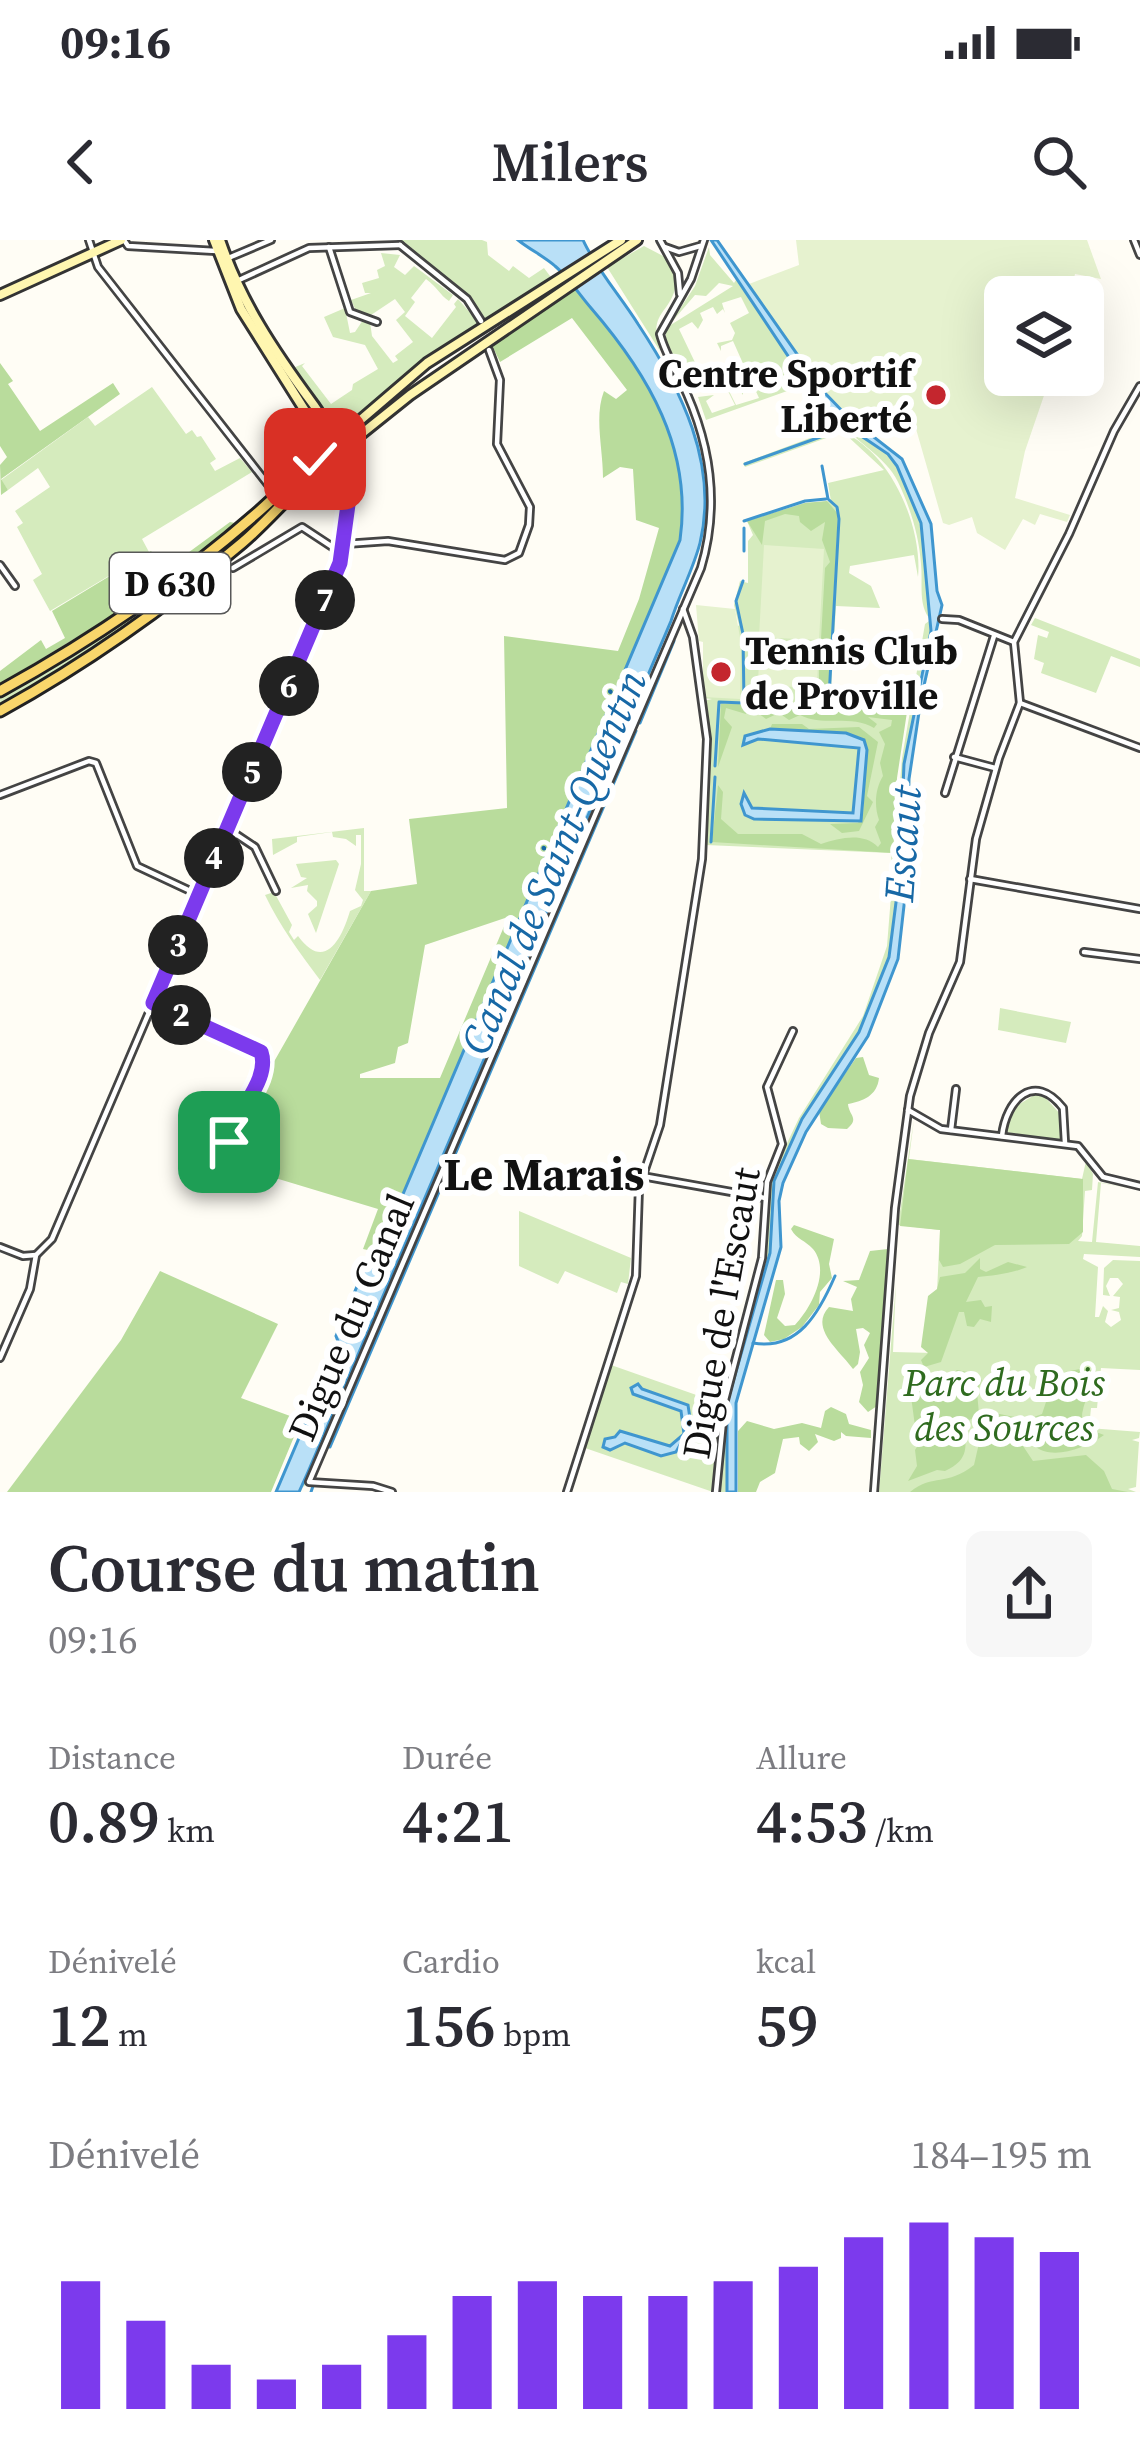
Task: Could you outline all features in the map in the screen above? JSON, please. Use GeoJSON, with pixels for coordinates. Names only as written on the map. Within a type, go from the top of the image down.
{"type":"FeatureCollection","features":[{"type":"Feature","properties":{"kind":"main road"},"geometry":{"type":"LineString","coordinates":[[1,295],[122,240]]}},
{"type":"Feature","properties":{"kind":"main road"},"geometry":{"type":"LineString","coordinates":[[217,240],[241,309],[328,454]]}},
{"type":"Feature","properties":{"kind":"main road"},"geometry":{"type":"LineString","coordinates":[[328,454],[531,306],[629,242]]}},
{"type":"Feature","properties":{"kind":"main road"},"geometry":{"type":"LineString","coordinates":[[222,256],[269,344],[345,442]]}},
{"type":"Feature","properties":{"kind":"main road"},"geometry":{"type":"LineString","coordinates":[[328,454],[427,363],[531,306]]}},
{"type":"Feature","properties":{"kind":"main road","name":"D 630"},"geometry":{"type":"LineString","coordinates":[[0,711],[140,624],[240,545],[328,454]]}},
{"type":"Feature","properties":{"kind":"main road","name":"D 630"},"geometry":{"type":"LineString","coordinates":[[0,691],[185,573],[328,454]]}},
{"type":"Feature","properties":{"kind":"main road"},"geometry":{"type":"LineString","coordinates":[[240,545],[314,485],[333,484],[350,493]]}},
{"type":"Feature","properties":{"kind":"street"},"geometry":{"type":"LineString","coordinates":[[89,240],[92,256],[273,491]]}},
{"type":"Feature","properties":{"kind":"street"},"geometry":{"type":"LineString","coordinates":[[122,240],[128,246],[205,248],[222,256],[271,240]]}},
{"type":"Feature","properties":{"kind":"street"},"geometry":{"type":"LineString","coordinates":[[301,240],[302,250]]}},
{"type":"Feature","properties":{"kind":"street"},"geometry":{"type":"LineString","coordinates":[[660,240],[678,273],[680,294]]}},
{"type":"Feature","properties":{"kind":"street"},"geometry":{"type":"LineString","coordinates":[[1134,240],[1140,255]]}},
{"type":"Feature","properties":{"kind":"street"},"geometry":{"type":"LineString","coordinates":[[665,248],[684,251],[703,242]]}},
{"type":"Feature","properties":{"kind":"street","name":"Digue du Canal"},"geometry":{"type":"LineString","coordinates":[[392,1492],[309,1482],[705,552],[712,494],[698,422],[660,339],[664,320],[691,279],[703,242]]}},
{"type":"Feature","properties":{"kind":"street"},"geometry":{"type":"LineString","coordinates":[[235,281],[302,250],[399,243],[467,299],[482,321]]}},
{"type":"Feature","properties":{"kind":"street"},"geometry":{"type":"LineString","coordinates":[[329,247],[350,312],[377,322]]}},
{"type":"Feature","properties":{"kind":"street"},"geometry":{"type":"LineString","coordinates":[[345,544],[388,541],[508,560],[519,554],[530,511],[496,440],[500,382],[489,350]]}},
{"type":"Feature","properties":{"kind":"street"},"geometry":{"type":"LineString","coordinates":[[874,1492],[908,1110],[926,1041],[960,962],[970,879],[996,768],[1021,704],[1014,642],[1140,386]]}},
{"type":"Feature","properties":{"kind":"street"},"geometry":{"type":"LineString","coordinates":[[0,1358],[30,1288],[36,1256],[52,1239],[343,554],[350,493],[345,442]]}},
{"type":"Feature","properties":{"kind":"street"},"geometry":{"type":"LineString","coordinates":[[328,454],[350,493]]}},
{"type":"Feature","properties":{"kind":"street"},"geometry":{"type":"LineString","coordinates":[[232,568],[302,527],[343,554]]}},
{"type":"Feature","properties":{"kind":"street"},"geometry":{"type":"LineString","coordinates":[[0,565],[15,586]]}},
{"type":"Feature","properties":{"kind":"street"},"geometry":{"type":"LineString","coordinates":[[566,1492],[636,1276],[642,1176],[662,1116],[704,845],[707,739],[693,637],[683,609]]}},
{"type":"Feature","properties":{"kind":"street"},"geometry":{"type":"LineString","coordinates":[[942,619],[959,620],[1014,642]]}},
{"type":"Feature","properties":{"kind":"street"},"geometry":{"type":"LineString","coordinates":[[945,793],[994,636]]}},
{"type":"Feature","properties":{"kind":"street"},"geometry":{"type":"LineString","coordinates":[[1021,704],[1140,748]]}},
{"type":"Feature","properties":{"kind":"street"},"geometry":{"type":"LineString","coordinates":[[954,757],[996,768]]}},
{"type":"Feature","properties":{"kind":"street"},"geometry":{"type":"LineString","coordinates":[[0,795],[89,761],[96,763],[137,866],[199,895]]}},
{"type":"Feature","properties":{"kind":"street"},"geometry":{"type":"LineString","coordinates":[[228,829],[255,847],[276,891]]}},
{"type":"Feature","properties":{"kind":"street"},"geometry":{"type":"LineString","coordinates":[[970,879],[1140,909]]}},
{"type":"Feature","properties":{"kind":"street"},"geometry":{"type":"LineString","coordinates":[[1084,952],[1140,958]]}},
{"type":"Feature","properties":{"kind":"street"},"geometry":{"type":"LineString","coordinates":[[153,1003],[261,1052],[263,1069],[230,1134],[231,1158]]}},
{"type":"Feature","properties":{"kind":"street","name":"Digue de l'Escaut"},"geometry":{"type":"LineString","coordinates":[[716,1492],[725,1400],[763,1258],[765,1198],[782,1144],[766,1091],[793,1030]]}},
{"type":"Feature","properties":{"kind":"street"},"geometry":{"type":"LineString","coordinates":[[951,1130],[956,1089]]}},
{"type":"Feature","properties":{"kind":"street"},"geometry":{"type":"LineString","coordinates":[[1002,1136],[1011,1104],[1039,1092],[1064,1108],[1065,1144]]}},
{"type":"Feature","properties":{"kind":"street"},"geometry":{"type":"LineString","coordinates":[[908,1110],[929,1125],[951,1130],[1082,1149],[1102,1177],[1140,1186]]}},
{"type":"Feature","properties":{"kind":"street"},"geometry":{"type":"LineString","coordinates":[[642,1176],[765,1198]]}},
{"type":"Feature","properties":{"kind":"street"},"geometry":{"type":"LineString","coordinates":[[0,1247],[36,1256]]}},
{"type":"Feature","properties":{"kind":"green space"},"geometry":{"type":"Polygon","coordinates":[[[401,240],[482,240],[487,242],[488,255],[509,271],[513,266],[529,278],[544,268],[553,280],[486,321],[472,299],[401,240]]]}},
{"type":"Feature","properties":{"kind":"green space","name":"Centre Sportif Liberté"},"geometry":{"type":"Polygon","coordinates":[[[796,240],[1087,240],[1100,276],[984,276],[984,396],[1044,396],[1015,498],[1070,515],[1067,522],[1040,514],[1035,525],[1023,519],[1005,550],[977,533],[972,517],[943,523],[908,401],[848,417],[812,378],[749,284],[799,265],[796,240]]]}},
{"type":"Feature","properties":{"kind":"green space"},"geometry":{"type":"Polygon","coordinates":[[[644,246],[665,257],[677,280],[656,327],[660,351],[607,267],[644,246]]]}},
{"type":"Feature","properties":{"kind":"green space"},"geometry":{"type":"Polygon","coordinates":[[[709,247],[710,255],[774,330],[806,383],[848,427],[888,454],[897,466],[921,523],[929,618],[922,599],[916,532],[898,482],[886,464],[835,416],[831,420],[801,386],[706,420],[698,397],[714,395],[706,401],[712,413],[735,405],[726,387],[721,387],[729,382],[736,405],[759,398],[753,385],[743,395],[738,387],[752,383],[746,371],[736,375],[736,380],[730,371],[735,374],[745,368],[733,341],[721,346],[721,351],[717,343],[732,340],[735,333],[730,323],[749,313],[741,297],[722,303],[725,313],[723,309],[717,314],[713,307],[700,313],[703,320],[698,329],[692,322],[679,329],[702,377],[718,370],[719,374],[697,385],[692,374],[684,376],[666,342],[666,325],[669,326],[733,286],[719,283],[706,296],[695,295],[670,324],[695,286],[709,247]]]}},
{"type":"Feature","properties":{"kind":"green space"},"geometry":{"type":"Polygon","coordinates":[[[381,253],[400,255],[394,267],[405,275],[414,266],[453,295],[449,301],[426,279],[411,298],[415,302],[405,316],[432,338],[458,299],[480,324],[431,357],[353,423],[337,426],[328,421],[293,368],[305,363],[302,366],[331,404],[378,369],[365,345],[333,337],[324,317],[345,308],[350,333],[363,320],[370,322],[372,336],[393,363],[413,342],[396,320],[405,312],[395,299],[371,315],[357,313],[351,300],[371,293],[365,293],[362,283],[379,278],[377,270],[385,266],[381,253]]]}},
{"type":"Feature","properties":{"kind":"green space"},"geometry":{"type":"Polygon","coordinates":[[[575,289],[639,374],[670,435],[679,468],[680,540],[381,1246],[372,1251],[363,1249],[378,1209],[262,1174],[267,1074],[371,891],[417,884],[409,819],[507,808],[504,636],[618,651],[659,528],[636,520],[633,469],[620,467],[603,478],[601,401],[604,391],[616,399],[627,390],[572,318],[500,362],[492,345],[575,289]],[[508,917],[425,945],[408,1043],[398,1047],[395,1063],[360,1074],[360,1078],[440,1078],[508,917]]]}},
{"type":"Feature","properties":{"kind":"green space"},"geometry":{"type":"Polygon","coordinates":[[[0,363],[13,381],[8,384],[40,431],[113,383],[120,394],[1,479],[8,490],[1,495],[0,465],[7,457],[0,446],[0,363]]]}},
{"type":"Feature","properties":{"kind":"green space"},"geometry":{"type":"Polygon","coordinates":[[[152,387],[186,434],[192,430],[201,436],[216,459],[210,463],[215,471],[240,458],[252,472],[142,539],[149,552],[50,611],[33,580],[42,574],[17,527],[23,523],[15,511],[50,487],[38,468],[8,490],[1,480],[88,417],[95,426],[152,387]]]}},
{"type":"Feature","properties":{"kind":"green space"},"geometry":{"type":"Polygon","coordinates":[[[834,429],[842,432],[745,467],[743,463],[834,429]]]}},
{"type":"Feature","properties":{"kind":"green space"},"geometry":{"type":"Polygon","coordinates":[[[845,434],[871,451],[898,489],[918,556],[918,577],[914,555],[850,566],[849,573],[871,586],[880,608],[836,606],[830,706],[906,712],[897,769],[892,878],[891,853],[706,845],[710,768],[703,701],[712,699],[703,698],[698,666],[702,666],[701,679],[739,625],[734,605],[740,581],[748,583],[748,541],[753,535],[747,521],[805,503],[831,501],[828,483],[884,470],[845,434]]]}},
{"type":"Feature","properties":{"kind":"green space"},"geometry":{"type":"Polygon","coordinates":[[[827,501],[838,514],[828,697],[823,698],[810,692],[819,689],[819,660],[759,655],[755,644],[758,640],[818,643],[821,639],[825,568],[830,562],[822,540],[825,522],[811,531],[799,516],[785,514],[765,521],[762,545],[747,521],[827,501]]]}},
{"type":"Feature","properties":{"kind":"green space"},"geometry":{"type":"Polygon","coordinates":[[[266,515],[205,570],[139,619],[0,708],[0,694],[142,607],[266,515]]]}},
{"type":"Feature","properties":{"kind":"green space"},"geometry":{"type":"Polygon","coordinates":[[[230,522],[240,524],[120,611],[0,684],[0,671],[41,640],[46,649],[65,638],[52,611],[151,551],[166,569],[230,522]]]}},
{"type":"Feature","properties":{"kind":"green space"},"geometry":{"type":"Polygon","coordinates":[[[764,545],[824,549],[819,640],[759,637],[764,545]]]}},
{"type":"Feature","properties":{"kind":"green space"},"geometry":{"type":"Polygon","coordinates":[[[696,605],[735,609],[741,643],[740,699],[703,697],[703,642],[699,641],[696,605]]]}},
{"type":"Feature","properties":{"kind":"green space"},"geometry":{"type":"Polygon","coordinates":[[[1035,618],[1140,659],[1140,667],[1111,656],[1096,693],[1041,673],[1044,663],[1034,659],[1038,635],[1047,638],[1049,632],[1031,625],[1035,618]]]}},
{"type":"Feature","properties":{"kind":"green space"},"geometry":{"type":"Polygon","coordinates":[[[929,621],[931,631],[901,786],[899,879],[889,957],[859,1032],[802,1119],[774,1181],[770,1253],[727,1403],[727,1492],[720,1492],[726,1403],[767,1254],[771,1177],[799,1118],[863,1016],[887,946],[902,758],[929,621]]]}},
{"type":"Feature","properties":{"kind":"green space"},"geometry":{"type":"Polygon","coordinates":[[[668,628],[612,768],[304,1487],[302,1485],[668,628]]]}},
{"type":"Feature","properties":{"kind":"green space"},"geometry":{"type":"Polygon","coordinates":[[[759,659],[818,661],[817,688],[758,685],[759,659]]]}},
{"type":"Feature","properties":{"kind":"green space"},"geometry":{"type":"Polygon","coordinates":[[[721,704],[907,712],[893,853],[712,842],[718,785],[723,792],[721,819],[738,834],[802,834],[821,844],[851,838],[878,847],[881,843],[875,827],[879,820],[876,798],[885,744],[879,732],[891,726],[892,720],[868,717],[877,724],[874,728],[800,715],[789,720],[779,713],[766,719],[751,708],[746,714],[726,708],[724,718],[732,727],[718,767],[721,704]]]}},
{"type":"Feature","properties":{"kind":"green space"},"geometry":{"type":"Polygon","coordinates":[[[772,724],[802,724],[809,729],[859,727],[878,742],[867,796],[873,802],[859,831],[842,833],[830,824],[858,823],[863,816],[867,750],[861,737],[770,729],[772,724]]]}},
{"type":"Feature","properties":{"kind":"green space"},"geometry":{"type":"Polygon","coordinates":[[[364,828],[364,891],[371,891],[320,980],[283,928],[265,895],[274,892],[292,925],[289,932],[294,940],[298,936],[316,952],[331,948],[350,911],[363,900],[355,890],[361,835],[356,835],[356,846],[333,837],[332,832],[297,837],[297,842],[273,855],[272,839],[364,828]]]}},
{"type":"Feature","properties":{"kind":"green space"},"geometry":{"type":"Polygon","coordinates":[[[336,860],[339,864],[316,933],[308,914],[317,901],[307,891],[308,885],[291,888],[307,878],[301,877],[296,864],[336,860]]]}},
{"type":"Feature","properties":{"kind":"green space"},"geometry":{"type":"Polygon","coordinates":[[[1000,1008],[1071,1022],[1066,1043],[998,1030],[1000,1008]]]}},
{"type":"Feature","properties":{"kind":"green space"},"geometry":{"type":"Polygon","coordinates":[[[863,1057],[869,1075],[879,1078],[875,1089],[848,1104],[853,1119],[847,1129],[828,1128],[821,1124],[819,1111],[856,1058],[863,1057]]]}},
{"type":"Feature","properties":{"kind":"green space"},"geometry":{"type":"Polygon","coordinates":[[[1036,1094],[1044,1096],[1061,1115],[1061,1141],[1006,1132],[1010,1110],[1036,1094]]]}},
{"type":"Feature","properties":{"kind":"green space","name":"Parc du Bois des Sources"},"geometry":{"type":"Polygon","coordinates":[[[914,1119],[909,1159],[1082,1179],[1086,1161],[1093,1174],[1092,1190],[1085,1191],[1078,1241],[1092,1242],[1098,1182],[1140,1190],[1101,1183],[1096,1242],[1140,1246],[1140,1257],[1084,1254],[1083,1259],[1098,1267],[1095,1317],[1103,1306],[1108,1311],[1105,1322],[1111,1327],[1121,1320],[1119,1312],[1111,1310],[1119,1308],[1120,1297],[1113,1296],[1123,1284],[1110,1278],[1106,1286],[1110,1296],[1103,1295],[1104,1268],[1113,1260],[1140,1261],[1140,1370],[1101,1368],[1097,1408],[1091,1408],[1089,1428],[1140,1432],[1132,1440],[1139,1442],[1136,1487],[1128,1489],[1136,1492],[879,1492],[896,1283],[893,1352],[934,1353],[940,1230],[898,1225],[914,1119]]]}},
{"type":"Feature","properties":{"kind":"green space"},"geometry":{"type":"Polygon","coordinates":[[[908,1159],[1083,1179],[1083,1232],[1069,1244],[995,1245],[960,1264],[943,1267],[940,1230],[900,1226],[908,1159]]]}},
{"type":"Feature","properties":{"kind":"green space"},"geometry":{"type":"Polygon","coordinates":[[[519,1211],[631,1258],[628,1284],[621,1282],[617,1293],[565,1271],[558,1284],[519,1266],[519,1211]]]}},
{"type":"Feature","properties":{"kind":"green space"},"geometry":{"type":"Polygon","coordinates":[[[794,1225],[834,1239],[829,1264],[832,1278],[802,1327],[770,1342],[764,1335],[776,1280],[783,1280],[785,1294],[777,1318],[785,1326],[801,1318],[819,1278],[818,1258],[793,1233],[794,1225]]]}},
{"type":"Feature","properties":{"kind":"green space"},"geometry":{"type":"Polygon","coordinates":[[[888,1249],[877,1406],[868,1412],[859,1402],[860,1372],[869,1358],[864,1345],[870,1333],[856,1329],[860,1352],[853,1369],[828,1339],[822,1323],[829,1307],[853,1311],[851,1299],[857,1287],[843,1281],[859,1280],[870,1251],[888,1249]]]}},
{"type":"Feature","properties":{"kind":"green space"},"geometry":{"type":"Polygon","coordinates":[[[980,1258],[980,1269],[986,1272],[1008,1262],[1027,1267],[978,1277],[966,1302],[981,1300],[985,1307],[992,1306],[991,1322],[980,1319],[974,1327],[967,1326],[964,1312],[959,1312],[941,1362],[924,1367],[921,1360],[928,1353],[921,1347],[928,1296],[937,1289],[940,1277],[965,1273],[980,1258]]]}},
{"type":"Feature","properties":{"kind":"green space"},"geometry":{"type":"Polygon","coordinates":[[[160,1271],[278,1324],[241,1398],[301,1420],[271,1492],[7,1492],[121,1340],[160,1271]]]}},
{"type":"Feature","properties":{"kind":"green space"},"geometry":{"type":"Polygon","coordinates":[[[611,1365],[722,1404],[713,1492],[585,1448],[611,1365]]]}},
{"type":"Feature","properties":{"kind":"green space"},"geometry":{"type":"Polygon","coordinates":[[[957,1370],[977,1374],[982,1380],[977,1392],[979,1414],[965,1423],[963,1457],[945,1471],[908,1481],[917,1466],[915,1450],[922,1439],[915,1426],[910,1389],[919,1378],[944,1381],[957,1370]]]}},
{"type":"Feature","properties":{"kind":"green space"},"geometry":{"type":"Polygon","coordinates":[[[1091,1370],[1093,1375],[1082,1412],[1083,1427],[1104,1435],[1068,1451],[1043,1451],[1028,1435],[1026,1420],[1042,1414],[1047,1399],[1037,1380],[1057,1386],[1065,1372],[1091,1370]]]}},
{"type":"Feature","properties":{"kind":"green space"},"geometry":{"type":"Polygon","coordinates":[[[831,1407],[846,1414],[849,1424],[871,1430],[871,1438],[841,1432],[841,1438],[834,1441],[815,1434],[818,1442],[809,1451],[799,1437],[783,1439],[775,1473],[760,1482],[756,1492],[738,1492],[738,1431],[747,1421],[774,1429],[802,1423],[821,1428],[825,1411],[831,1407]]]}},
{"type":"Feature","properties":{"kind":"green space"},"geometry":{"type":"Polygon","coordinates":[[[995,1413],[1014,1417],[1021,1443],[1033,1461],[1086,1455],[1104,1471],[1112,1489],[1128,1492],[910,1492],[974,1465],[982,1430],[995,1413]]]}},
{"type":"Feature","properties":{"kind":"water","name":"Canal de Saint-Quentin"},"geometry":{"type":"Polygon","coordinates":[[[518,240],[583,240],[654,349],[682,401],[700,456],[705,514],[700,543],[671,621],[308,1472],[299,1492],[276,1492],[339,1344],[336,1336],[372,1251],[381,1246],[680,540],[680,475],[673,444],[648,386],[564,275],[518,240]]]}},
{"type":"Feature","properties":{"kind":"water","name":"Escaut"},"geometry":{"type":"Polygon","coordinates":[[[711,240],[717,240],[823,391],[902,459],[931,524],[942,605],[909,779],[907,879],[898,959],[868,1036],[806,1132],[783,1183],[781,1247],[736,1403],[736,1492],[727,1492],[727,1403],[770,1253],[774,1181],[802,1119],[859,1032],[889,957],[899,879],[904,764],[931,631],[921,523],[897,466],[888,454],[848,427],[806,383],[711,240]]]}},
{"type":"Feature","properties":{"kind":"water"},"geometry":{"type":"Polygon","coordinates":[[[770,729],[846,733],[864,740],[861,821],[745,815],[744,793],[752,808],[853,813],[859,748],[758,739],[743,745],[745,736],[770,729]]]}},
{"type":"Feature","properties":{"kind":"water"},"geometry":{"type":"Polygon","coordinates":[[[638,1384],[688,1405],[691,1425],[676,1452],[661,1456],[625,1443],[610,1450],[603,1447],[605,1439],[620,1431],[670,1446],[684,1434],[681,1411],[633,1394],[631,1388],[638,1384]]]}},
{"type":"Feature","properties":{"kind":"waterway"},"geometry":{"type":"LineString","coordinates":[[745,464],[837,431]]}},
{"type":"Feature","properties":{"kind":"waterway"},"geometry":{"type":"LineString","coordinates":[[822,466],[828,499],[837,507],[839,519],[829,697]]}},
{"type":"Feature","properties":{"kind":"waterway"},"geometry":{"type":"LineString","coordinates":[[744,521],[826,499]]}},
{"type":"Feature","properties":{"kind":"waterway"},"geometry":{"type":"LineString","coordinates":[[744,528],[744,551]]}},
{"type":"Feature","properties":{"kind":"waterway"},"geometry":{"type":"LineString","coordinates":[[715,766],[719,702],[744,703],[743,634],[736,601],[743,581]]}},
{"type":"Feature","properties":{"kind":"waterway","name":"Canal de Saint-Quentin"},"geometry":{"type":"LineString","coordinates":[[640,723],[674,641]]}},
{"type":"Feature","properties":{"kind":"waterway"},"geometry":{"type":"LineString","coordinates":[[746,702],[828,708]]}},
{"type":"Feature","properties":{"kind":"waterway","name":"Canal de Saint-Quentin"},"geometry":{"type":"LineString","coordinates":[[330,1447],[636,731]]}},
{"type":"Feature","properties":{"kind":"waterway"},"geometry":{"type":"LineString","coordinates":[[711,842],[715,777]]}},
{"type":"Feature","properties":{"kind":"waterway"},"geometry":{"type":"LineString","coordinates":[[753,1343],[769,1344],[795,1335],[814,1316],[835,1276]]}},
{"type":"Feature","properties":{"kind":"waterway"},"geometry":{"type":"LineString","coordinates":[[311,1492],[313,1486]]}},
{"type":"Feature","properties":{"kind":"place","name":"Centre Sportif Liberté"},"geometry":{"type":"Point","coordinates":[936,395]}},
{"type":"Feature","properties":{"kind":"place","name":"Tennis Club de Proville"},"geometry":{"type":"Point","coordinates":[721,672]}},
{"type":"Feature","properties":{"kind":"district","name":"Le Marais"},"geometry":{"type":"Point","coordinates":[544,1174]}},
{"type":"Feature","properties":{"kind":"route"},"geometry":{"type":"LineString","coordinates":[[229,1142],[231,1129],[263,1069],[261,1052],[153,1003],[340,563],[350,490],[337,463],[322,452],[315,459]]}}]}
